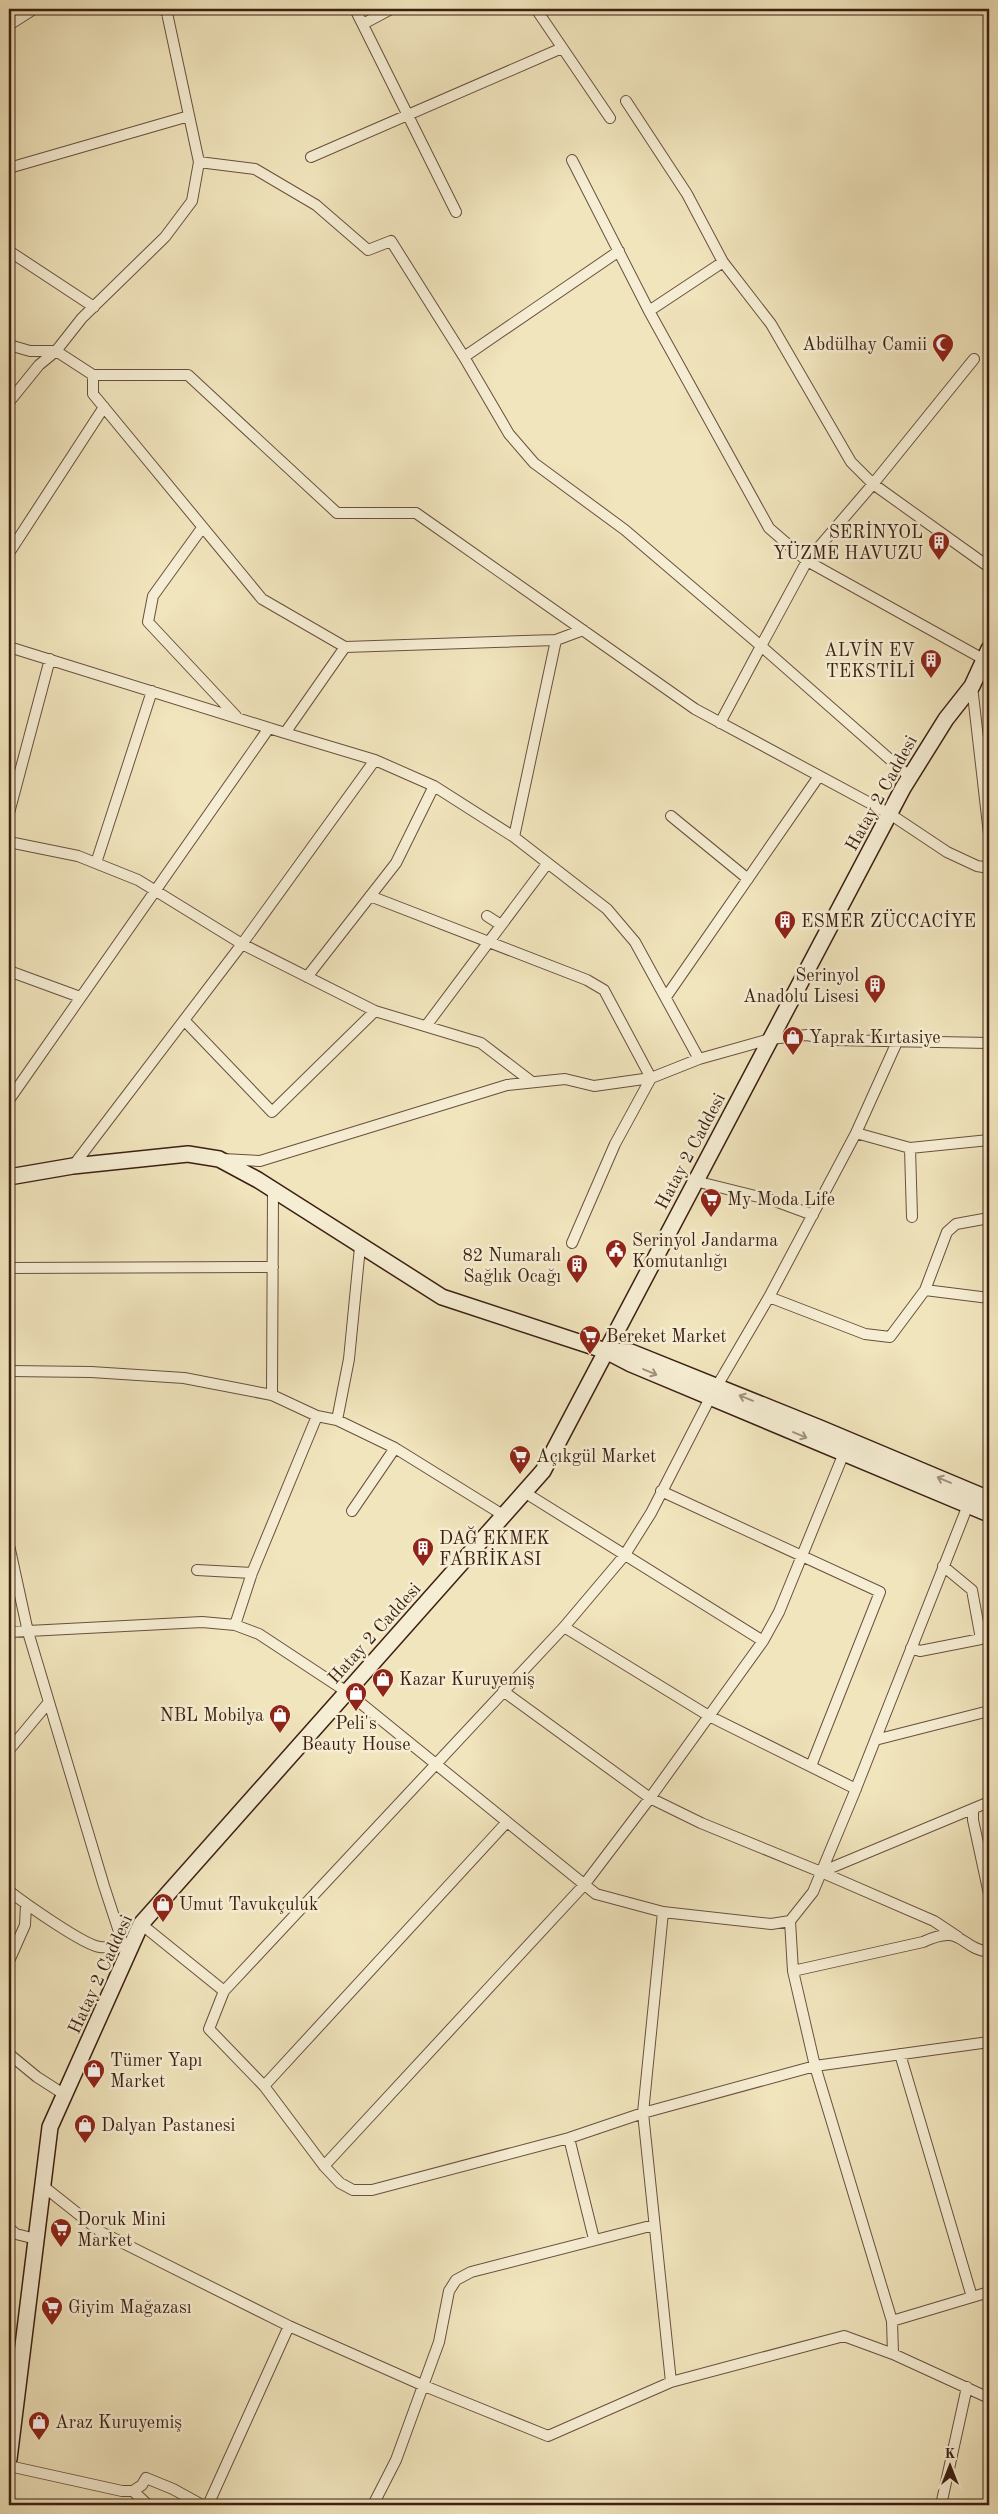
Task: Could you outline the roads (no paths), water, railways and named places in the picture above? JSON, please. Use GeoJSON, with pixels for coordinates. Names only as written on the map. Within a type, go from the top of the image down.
{"type":"FeatureCollection","features":[{"type":"Feature","properties":{"kind":"street"},"geometry":{"type":"LineString","coordinates":[[9,25],[34,9]]}},
{"type":"Feature","properties":{"kind":"street"},"geometry":{"type":"LineString","coordinates":[[355,9],[456,212]]}},
{"type":"Feature","properties":{"kind":"street"},"geometry":{"type":"LineString","coordinates":[[363,24],[391,9]]}},
{"type":"Feature","properties":{"kind":"street"},"geometry":{"type":"LineString","coordinates":[[536,9],[610,118]]}},
{"type":"Feature","properties":{"kind":"street"},"geometry":{"type":"LineString","coordinates":[[9,402],[39,365],[56,351],[94,307],[165,237],[192,201],[199,162],[168,10]]}},
{"type":"Feature","properties":{"kind":"street"},"geometry":{"type":"LineString","coordinates":[[312,157],[562,48]]}},
{"type":"Feature","properties":{"kind":"street"},"geometry":{"type":"LineString","coordinates":[[626,101],[687,194],[723,262],[771,324],[851,462],[873,484],[989,567]]}},
{"type":"Feature","properties":{"kind":"street"},"geometry":{"type":"LineString","coordinates":[[9,168],[189,116]]}},
{"type":"Feature","properties":{"kind":"street"},"geometry":{"type":"LineString","coordinates":[[572,160],[649,311],[769,528],[806,561],[987,654]]}},
{"type":"Feature","properties":{"kind":"street"},"geometry":{"type":"LineString","coordinates":[[199,162],[255,169],[316,205],[368,250],[391,240],[464,357],[509,434],[534,463],[625,530],[910,777]]}},
{"type":"Feature","properties":{"kind":"street"},"geometry":{"type":"LineString","coordinates":[[9,250],[94,307]]}},
{"type":"Feature","properties":{"kind":"street"},"geometry":{"type":"LineString","coordinates":[[464,357],[619,252]]}},
{"type":"Feature","properties":{"kind":"street"},"geometry":{"type":"LineString","coordinates":[[649,311],[723,262]]}},
{"type":"Feature","properties":{"kind":"street"},"geometry":{"type":"LineString","coordinates":[[9,345],[30,352],[56,351],[93,375],[188,376],[336,513],[416,513],[695,709],[890,814],[947,852],[976,866],[989,868]]}},
{"type":"Feature","properties":{"kind":"street"},"geometry":{"type":"LineString","coordinates":[[720,723],[806,561],[873,484],[974,359]]}},
{"type":"Feature","properties":{"kind":"street"},"geometry":{"type":"LineString","coordinates":[[93,375],[93,394],[262,599],[345,647],[556,640],[583,630]]}},
{"type":"Feature","properties":{"kind":"street"},"geometry":{"type":"LineString","coordinates":[[9,553],[104,407]]}},
{"type":"Feature","properties":{"kind":"street"},"geometry":{"type":"LineString","coordinates":[[202,528],[154,596],[148,622],[237,717]]}},
{"type":"Feature","properties":{"kind":"street"},"geometry":{"type":"LineString","coordinates":[[514,837],[556,640]]}},
{"type":"Feature","properties":{"kind":"street"},"geometry":{"type":"LineString","coordinates":[[9,647],[375,760],[434,786],[514,837],[607,909],[635,942],[699,1060]]}},
{"type":"Feature","properties":{"kind":"street"},"geometry":{"type":"LineString","coordinates":[[285,733],[345,647]]}},
{"type":"Feature","properties":{"kind":"street","name":"Hatay 2 Caddesi"},"geometry":{"type":"LineString","coordinates":[[9,2457],[50,2127],[125,1949],[141,1924],[543,1471],[910,777],[946,718],[972,686],[987,654]]}},
{"type":"Feature","properties":{"kind":"street"},"geometry":{"type":"LineString","coordinates":[[9,813],[50,659]]}},
{"type":"Feature","properties":{"kind":"street"},"geometry":{"type":"LineString","coordinates":[[972,686],[989,834]]}},
{"type":"Feature","properties":{"kind":"street"},"geometry":{"type":"LineString","coordinates":[[96,863],[152,691]]}},
{"type":"Feature","properties":{"kind":"street"},"geometry":{"type":"LineString","coordinates":[[9,1100],[269,728]]}},
{"type":"Feature","properties":{"kind":"street"},"geometry":{"type":"LineString","coordinates":[[73,1166],[242,944],[375,760]]}},
{"type":"Feature","properties":{"kind":"street"},"geometry":{"type":"LineString","coordinates":[[666,997],[819,776]]}},
{"type":"Feature","properties":{"kind":"street"},"geometry":{"type":"LineString","coordinates":[[307,977],[396,863],[434,786]]}},
{"type":"Feature","properties":{"kind":"street"},"geometry":{"type":"LineString","coordinates":[[671,816],[748,879]]}},
{"type":"Feature","properties":{"kind":"street"},"geometry":{"type":"LineString","coordinates":[[9,842],[78,856],[138,880],[242,944],[375,1011],[482,1043],[532,1082]]}},
{"type":"Feature","properties":{"kind":"street"},"geometry":{"type":"LineString","coordinates":[[426,1026],[547,864]]}},
{"type":"Feature","properties":{"kind":"street"},"geometry":{"type":"LineString","coordinates":[[370,896],[587,980],[604,990],[652,1078]]}},
{"type":"Feature","properties":{"kind":"street"},"geometry":{"type":"LineString","coordinates":[[487,916],[501,925]]}},
{"type":"Feature","properties":{"kind":"street"},"geometry":{"type":"LineString","coordinates":[[9,971],[80,997]]}},
{"type":"Feature","properties":{"kind":"street"},"geometry":{"type":"LineString","coordinates":[[184,1020],[272,1112],[375,1011]]}},
{"type":"Feature","properties":{"kind":"street"},"geometry":{"type":"LineString","coordinates":[[9,1177],[73,1166],[188,1154],[219,1159],[260,1161],[507,1084],[565,1079],[594,1086],[652,1078],[699,1060],[770,1039],[807,1035],[832,1040],[989,1044]]}},
{"type":"Feature","properties":{"kind":"street"},"geometry":{"type":"LineString","coordinates":[[897,1042],[856,1133],[770,1297],[714,1392],[624,1556],[564,1627],[224,1991],[209,2029],[264,2086],[324,2166],[346,2187],[362,2192],[568,2138],[643,2113],[815,2066],[989,2042]]}},
{"type":"Feature","properties":{"kind":"street"},"geometry":{"type":"LineString","coordinates":[[572,1243],[615,1144],[652,1078]]}},
{"type":"Feature","properties":{"kind":"street"},"geometry":{"type":"LineString","coordinates":[[856,1133],[910,1148],[989,1140]]}},
{"type":"Feature","properties":{"kind":"street"},"geometry":{"type":"LineString","coordinates":[[910,1148],[912,1217]]}},
{"type":"Feature","properties":{"kind":"street"},"geometry":{"type":"LineString","coordinates":[[219,1159],[273,1190],[360,1247],[442,1297],[606,1351],[631,1352],[714,1392],[970,1498],[989,1514]]}},
{"type":"Feature","properties":{"kind":"street"},"geometry":{"type":"LineString","coordinates":[[695,1181],[776,1202],[813,1215]]}},
{"type":"Feature","properties":{"kind":"street"},"geometry":{"type":"LineString","coordinates":[[272,1395],[273,1190]]}},
{"type":"Feature","properties":{"kind":"street"},"geometry":{"type":"LineString","coordinates":[[770,1297],[865,1334],[890,1338],[925,1290],[947,1232],[956,1224],[989,1218]]}},
{"type":"Feature","properties":{"kind":"street"},"geometry":{"type":"LineString","coordinates":[[337,1420],[349,1359],[360,1247]]}},
{"type":"Feature","properties":{"kind":"street"},"geometry":{"type":"LineString","coordinates":[[9,1268],[273,1266]]}},
{"type":"Feature","properties":{"kind":"street"},"geometry":{"type":"LineString","coordinates":[[925,1290],[989,1298]]}},
{"type":"Feature","properties":{"kind":"street"},"geometry":{"type":"LineString","coordinates":[[9,1371],[90,1372],[184,1378],[272,1395],[317,1416],[337,1420],[395,1448],[504,1516]]}},
{"type":"Feature","properties":{"kind":"street"},"geometry":{"type":"LineString","coordinates":[[235,1625],[252,1573],[317,1416]]}},
{"type":"Feature","properties":{"kind":"street"},"geometry":{"type":"LineString","coordinates":[[324,2166],[584,1885],[650,1798],[763,1641],[779,1612],[846,1446]]}},
{"type":"Feature","properties":{"kind":"street"},"geometry":{"type":"LineString","coordinates":[[352,1511],[395,1448]]}},
{"type":"Feature","properties":{"kind":"street"},"geometry":{"type":"LineString","coordinates":[[661,1491],[802,1554],[880,1592],[811,1766]]}},
{"type":"Feature","properties":{"kind":"street"},"geometry":{"type":"LineString","coordinates":[[524,1492],[763,1641]]}},
{"type":"Feature","properties":{"kind":"street"},"geometry":{"type":"LineString","coordinates":[[970,1498],[989,1499]]}},
{"type":"Feature","properties":{"kind":"street"},"geometry":{"type":"LineString","coordinates":[[893,2354],[892,2321],[815,2066],[793,1971],[790,1921],[813,1892],[856,1789],[970,1498]]}},
{"type":"Feature","properties":{"kind":"street"},"geometry":{"type":"LineString","coordinates":[[9,1509],[9,1544],[28,1632],[125,1949]]}},
{"type":"Feature","properties":{"kind":"street"},"geometry":{"type":"LineString","coordinates":[[911,1648],[920,1650],[985,1638],[972,1590],[943,1566]]}},
{"type":"Feature","properties":{"kind":"street"},"geometry":{"type":"LineString","coordinates":[[197,1570],[252,1573]]}},
{"type":"Feature","properties":{"kind":"street"},"geometry":{"type":"LineString","coordinates":[[9,1632],[202,1622],[235,1625],[259,1634],[347,1692],[596,1894],[663,1912],[771,1924],[790,1921]]}},
{"type":"Feature","properties":{"kind":"street"},"geometry":{"type":"LineString","coordinates":[[564,1627],[709,1716],[856,1789]]}},
{"type":"Feature","properties":{"kind":"street"},"geometry":{"type":"LineString","coordinates":[[503,1691],[650,1798],[701,1823],[934,1921],[958,1937],[989,1952]]}},
{"type":"Feature","properties":{"kind":"street"},"geometry":{"type":"LineString","coordinates":[[9,1750],[49,1702]]}},
{"type":"Feature","properties":{"kind":"street"},"geometry":{"type":"LineString","coordinates":[[875,1740],[989,1711]]}},
{"type":"Feature","properties":{"kind":"street"},"geometry":{"type":"LineString","coordinates":[[821,1872],[989,1802]]}},
{"type":"Feature","properties":{"kind":"street"},"geometry":{"type":"LineString","coordinates":[[973,1810],[973,1820],[989,1894]]}},
{"type":"Feature","properties":{"kind":"street"},"geometry":{"type":"LineString","coordinates":[[264,2086],[507,1822]]}},
{"type":"Feature","properties":{"kind":"street"},"geometry":{"type":"LineString","coordinates":[[9,1891],[26,1904],[98,1947],[116,1946],[125,1949]]}},
{"type":"Feature","properties":{"kind":"street"},"geometry":{"type":"LineString","coordinates":[[9,1961],[26,1925],[26,1904]]}},
{"type":"Feature","properties":{"kind":"street"},"geometry":{"type":"LineString","coordinates":[[663,1912],[643,2113],[671,2382]]}},
{"type":"Feature","properties":{"kind":"street"},"geometry":{"type":"LineString","coordinates":[[141,1924],[224,1991]]}},
{"type":"Feature","properties":{"kind":"street"},"geometry":{"type":"LineString","coordinates":[[793,1971],[923,1942],[941,1934],[958,1937]]}},
{"type":"Feature","properties":{"kind":"street"},"geometry":{"type":"LineString","coordinates":[[9,2054],[38,2078],[64,2095]]}},
{"type":"Feature","properties":{"kind":"street"},"geometry":{"type":"LineString","coordinates":[[900,2054],[972,2297]]}},
{"type":"Feature","properties":{"kind":"street"},"geometry":{"type":"LineString","coordinates":[[568,2138],[594,2239]]}},
{"type":"Feature","properties":{"kind":"street"},"geometry":{"type":"LineString","coordinates":[[43,2186],[101,2232],[288,2326],[422,2385],[548,2436],[671,2382],[844,2336],[893,2354],[989,2398]]}},
{"type":"Feature","properties":{"kind":"street"},"geometry":{"type":"LineString","coordinates":[[373,2505],[396,2460],[442,2334],[449,2292],[461,2277],[471,2272],[654,2225]]}},
{"type":"Feature","properties":{"kind":"street"},"geometry":{"type":"LineString","coordinates":[[9,2228],[16,2234],[36,2239]]}},
{"type":"Feature","properties":{"kind":"street"},"geometry":{"type":"LineString","coordinates":[[892,2321],[989,2292]]}},
{"type":"Feature","properties":{"kind":"street"},"geometry":{"type":"LineString","coordinates":[[208,2505],[288,2326]]}},
{"type":"Feature","properties":{"kind":"street"},"geometry":{"type":"LineString","coordinates":[[941,2505],[967,2388]]}},
{"type":"Feature","properties":{"kind":"street"},"geometry":{"type":"LineString","coordinates":[[9,2457],[122,2491],[133,2491],[142,2485],[146,2478],[173,2489],[202,2505]]}},
{"type":"Feature","properties":{"kind":"street"},"geometry":{"type":"LineString","coordinates":[[133,2491],[142,2503]]}},
{"type":"Feature","properties":{"kind":"place","name":"Abdülhay Camii"},"geometry":{"type":"Point","coordinates":[943,363]}},
{"type":"Feature","properties":{"kind":"place","name":"SERİNYOL YÜZME HAVUZU"},"geometry":{"type":"Point","coordinates":[939,561]}},
{"type":"Feature","properties":{"kind":"place","name":"ALVİN EV TEKSTİLİ"},"geometry":{"type":"Point","coordinates":[931,679]}},
{"type":"Feature","properties":{"kind":"place","name":"ESMER ZÜCCACİYE"},"geometry":{"type":"Point","coordinates":[785,940]}},
{"type":"Feature","properties":{"kind":"place","name":"Serinyol Anadolu Lisesi"},"geometry":{"type":"Point","coordinates":[875,1004]}},
{"type":"Feature","properties":{"kind":"place","name":"Yaprak Kırtasiye"},"geometry":{"type":"Point","coordinates":[793,1056]}},
{"type":"Feature","properties":{"kind":"place","name":"My Moda Life"},"geometry":{"type":"Point","coordinates":[711,1218]}},
{"type":"Feature","properties":{"kind":"place","name":"Serinyol Jandarma Komutanlığı"},"geometry":{"type":"Point","coordinates":[616,1269]}},
{"type":"Feature","properties":{"kind":"place","name":"82 Numaralı Sağlık Ocağı"},"geometry":{"type":"Point","coordinates":[577,1284]}},
{"type":"Feature","properties":{"kind":"place","name":"Bereket Market"},"geometry":{"type":"Point","coordinates":[590,1355]}},
{"type":"Feature","properties":{"kind":"place","name":"Açıkgül Market"},"geometry":{"type":"Point","coordinates":[520,1475]}},
{"type":"Feature","properties":{"kind":"place","name":"DAĞ EKMEK FABRİKASI"},"geometry":{"type":"Point","coordinates":[423,1567]}},
{"type":"Feature","properties":{"kind":"place","name":"Kazar Kuruyemiş"},"geometry":{"type":"Point","coordinates":[383,1698]}},
{"type":"Feature","properties":{"kind":"place","name":"Peli's Beauty House"},"geometry":{"type":"Point","coordinates":[356,1712]}},
{"type":"Feature","properties":{"kind":"place","name":"NBL Mobilya"},"geometry":{"type":"Point","coordinates":[280,1734]}},
{"type":"Feature","properties":{"kind":"place","name":"Umut Tavukçuluk"},"geometry":{"type":"Point","coordinates":[163,1923]}},
{"type":"Feature","properties":{"kind":"place","name":"Tümer Yapı Market"},"geometry":{"type":"Point","coordinates":[94,2089]}},
{"type":"Feature","properties":{"kind":"place","name":"Dalyan Pastanesi"},"geometry":{"type":"Point","coordinates":[85,2144]}},
{"type":"Feature","properties":{"kind":"place","name":"Doruk Mini Market"},"geometry":{"type":"Point","coordinates":[61,2248]}},
{"type":"Feature","properties":{"kind":"place","name":"Giyim Mağazası"},"geometry":{"type":"Point","coordinates":[52,2326]}},
{"type":"Feature","properties":{"kind":"place","name":"Araz Kuruyemiş"},"geometry":{"type":"Point","coordinates":[39,2441]}}]}
